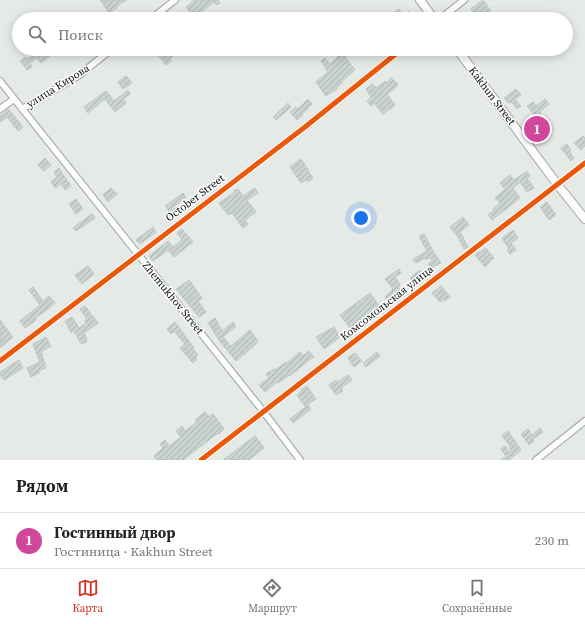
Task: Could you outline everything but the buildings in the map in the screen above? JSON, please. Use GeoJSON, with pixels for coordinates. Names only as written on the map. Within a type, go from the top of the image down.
{"type":"FeatureCollection","features":[{"type":"Feature","properties":{"kind":"street"},"geometry":{"type":"LineString","coordinates":[[160,12],[175,0]]}},
{"type":"Feature","properties":{"kind":"street"},"geometry":{"type":"LineString","coordinates":[[420,0],[429,12]]}},
{"type":"Feature","properties":{"kind":"street"},"geometry":{"type":"LineString","coordinates":[[449,12],[464,0]]}},
{"type":"Feature","properties":{"kind":"street","name":"улица Кирова"},"geometry":{"type":"LineString","coordinates":[[22,109],[78,76],[103,56]]}},
{"type":"Feature","properties":{"kind":"street","name":"October Street"},"geometry":{"type":"LineString","coordinates":[[0,361],[304,127],[393,56]]}},
{"type":"Feature","properties":{"kind":"street","name":"Kakhun Street"},"geometry":{"type":"LineString","coordinates":[[462,56],[557,184],[585,219]]}},
{"type":"Feature","properties":{"kind":"street","name":"Zhemukhov Street"},"geometry":{"type":"LineString","coordinates":[[0,81],[263,411],[300,460]]}},
{"type":"Feature","properties":{"kind":"street","name":"улица Кирова"},"geometry":{"type":"LineString","coordinates":[[0,109],[14,99]]}},
{"type":"Feature","properties":{"kind":"street","name":"Комсомольская улица"},"geometry":{"type":"LineString","coordinates":[[201,460],[585,163]]}},
{"type":"Feature","properties":{"kind":"street"},"geometry":{"type":"LineString","coordinates":[[536,460],[585,421]]}},
{"type":"Feature","properties":{"kind":"cycle path"},"geometry":{"type":"LineString","coordinates":[[0,361],[305,127],[393,56]]}},
{"type":"Feature","properties":{"kind":"cycle path"},"geometry":{"type":"LineString","coordinates":[[201,460],[585,163]]}},
{"type":"Feature","properties":{"kind":"place","name":"Гостинный двор"},"geometry":{"type":"Point","coordinates":[537,129]}}]}
